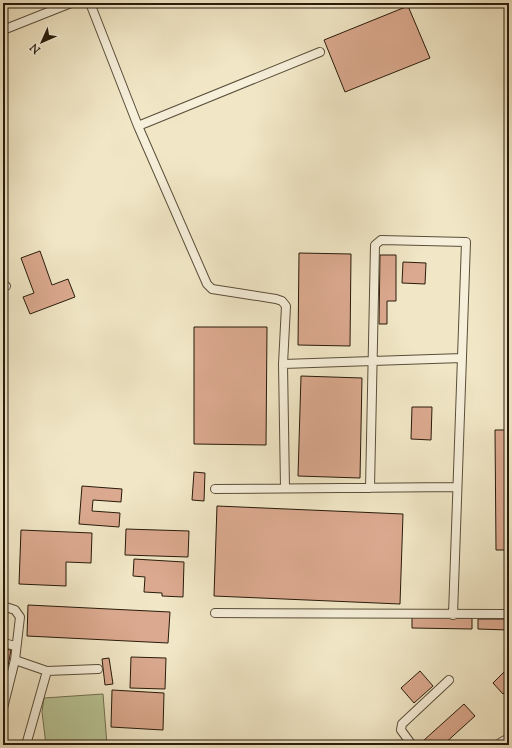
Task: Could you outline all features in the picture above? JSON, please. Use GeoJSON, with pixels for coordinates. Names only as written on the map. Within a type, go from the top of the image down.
{"type":"FeatureCollection","features":[{"type":"Feature","properties":{"kind":"street"},"geometry":{"type":"LineString","coordinates":[[503,745],[509,742]]}},
{"type":"Feature","properties":{"kind":"lane"},"geometry":{"type":"LineString","coordinates":[[3,30],[71,3]]}},
{"type":"Feature","properties":{"kind":"lane"},"geometry":{"type":"LineString","coordinates":[[90,3],[138,126],[207,284],[212,289],[276,299],[282,301],[286,306],[284,364],[284,488]]}},
{"type":"Feature","properties":{"kind":"lane"},"geometry":{"type":"LineString","coordinates":[[138,126],[320,52]]}},
{"type":"Feature","properties":{"kind":"lane"},"geometry":{"type":"LineString","coordinates":[[370,488],[375,245],[381,240],[466,242],[453,615]]}},
{"type":"Feature","properties":{"kind":"lane"},"geometry":{"type":"LineString","coordinates":[[284,364],[462,358]]}},
{"type":"Feature","properties":{"kind":"lane"},"geometry":{"type":"LineString","coordinates":[[215,489],[457,487]]}},
{"type":"Feature","properties":{"kind":"lane"},"geometry":{"type":"LineString","coordinates":[[3,606],[15,610],[19,614],[15,660],[3,708]]}},
{"type":"Feature","properties":{"kind":"lane"},"geometry":{"type":"LineString","coordinates":[[215,612],[453,615],[509,614]]}},
{"type":"Feature","properties":{"kind":"lane"},"geometry":{"type":"LineString","coordinates":[[3,643],[16,646]]}},
{"type":"Feature","properties":{"kind":"lane"},"geometry":{"type":"LineString","coordinates":[[15,660],[47,671],[98,669]]}},
{"type":"Feature","properties":{"kind":"lane"},"geometry":{"type":"LineString","coordinates":[[26,745],[47,671]]}},
{"type":"Feature","properties":{"kind":"lane"},"geometry":{"type":"LineString","coordinates":[[412,745],[401,730],[402,724],[449,680]]}},
{"type":"Feature","properties":{"kind":"green space"},"geometry":{"type":"Polygon","coordinates":[[[103,694],[107,745],[46,745],[42,712],[44,698],[103,694]]]}},
{"type":"Feature","properties":{"kind":"building"},"geometry":{"type":"Polygon","coordinates":[[[408,6],[430,58],[345,92],[324,40],[408,6]]]}},
{"type":"Feature","properties":{"kind":"building"},"geometry":{"type":"Polygon","coordinates":[[[40,251],[52,285],[68,279],[75,297],[30,314],[23,297],[34,293],[21,258],[40,251]]]}},
{"type":"Feature","properties":{"kind":"building"},"geometry":{"type":"Polygon","coordinates":[[[299,253],[351,254],[350,346],[298,345],[299,253]]]}},
{"type":"Feature","properties":{"kind":"building"},"geometry":{"type":"Polygon","coordinates":[[[380,255],[396,255],[396,301],[387,301],[387,324],[379,324],[380,255]]]}},
{"type":"Feature","properties":{"kind":"building"},"geometry":{"type":"Polygon","coordinates":[[[403,262],[426,263],[425,284],[402,283],[403,262]]]}},
{"type":"Feature","properties":{"kind":"building"},"geometry":{"type":"Polygon","coordinates":[[[194,327],[267,327],[266,445],[194,444],[194,327]]]}},
{"type":"Feature","properties":{"kind":"building"},"geometry":{"type":"Polygon","coordinates":[[[301,376],[362,378],[360,478],[298,476],[301,376]]]}},
{"type":"Feature","properties":{"kind":"building"},"geometry":{"type":"Polygon","coordinates":[[[412,407],[432,407],[431,440],[411,439],[412,407]]]}},
{"type":"Feature","properties":{"kind":"building"},"geometry":{"type":"Polygon","coordinates":[[[495,430],[509,430],[509,550],[496,550],[495,430]]]}},
{"type":"Feature","properties":{"kind":"building"},"geometry":{"type":"Polygon","coordinates":[[[194,472],[205,473],[204,501],[192,500],[194,472]]]}},
{"type":"Feature","properties":{"kind":"building"},"geometry":{"type":"Polygon","coordinates":[[[82,486],[122,489],[121,502],[93,500],[92,511],[120,513],[119,527],[79,524],[82,486]]]}},
{"type":"Feature","properties":{"kind":"building"},"geometry":{"type":"Polygon","coordinates":[[[217,506],[403,514],[400,604],[214,596],[217,506]]]}},
{"type":"Feature","properties":{"kind":"building"},"geometry":{"type":"Polygon","coordinates":[[[126,529],[189,531],[188,557],[125,555],[126,529]]]}},
{"type":"Feature","properties":{"kind":"building"},"geometry":{"type":"Polygon","coordinates":[[[21,530],[92,533],[91,563],[66,562],[66,586],[19,584],[21,530]]]}},
{"type":"Feature","properties":{"kind":"building"},"geometry":{"type":"Polygon","coordinates":[[[134,559],[184,562],[183,597],[162,596],[162,593],[144,592],[145,577],[133,576],[134,559]]]}},
{"type":"Feature","properties":{"kind":"building"},"geometry":{"type":"Polygon","coordinates":[[[28,605],[170,612],[168,643],[27,636],[28,605]]]}},
{"type":"Feature","properties":{"kind":"building"},"geometry":{"type":"Polygon","coordinates":[[[412,617],[472,618],[472,629],[412,628],[412,617]]]}},
{"type":"Feature","properties":{"kind":"building"},"geometry":{"type":"Polygon","coordinates":[[[478,619],[509,619],[509,630],[478,629],[478,619]]]}},
{"type":"Feature","properties":{"kind":"building"},"geometry":{"type":"Polygon","coordinates":[[[3,649],[11,650],[3,692],[3,649]]]}},
{"type":"Feature","properties":{"kind":"building"},"geometry":{"type":"Polygon","coordinates":[[[131,657],[166,658],[165,689],[130,688],[131,657]]]}},
{"type":"Feature","properties":{"kind":"building"},"geometry":{"type":"Polygon","coordinates":[[[109,658],[113,684],[105,685],[102,659],[109,658]]]}},
{"type":"Feature","properties":{"kind":"building"},"geometry":{"type":"Polygon","coordinates":[[[509,667],[509,688],[503,694],[493,683],[509,667]]]}},
{"type":"Feature","properties":{"kind":"building"},"geometry":{"type":"Polygon","coordinates":[[[420,671],[433,686],[414,703],[401,688],[420,671]]]}},
{"type":"Feature","properties":{"kind":"building"},"geometry":{"type":"Polygon","coordinates":[[[112,690],[164,693],[163,730],[111,727],[112,690]]]}},
{"type":"Feature","properties":{"kind":"building"},"geometry":{"type":"Polygon","coordinates":[[[464,704],[475,716],[443,745],[426,745],[423,741],[464,704]]]}}]}
